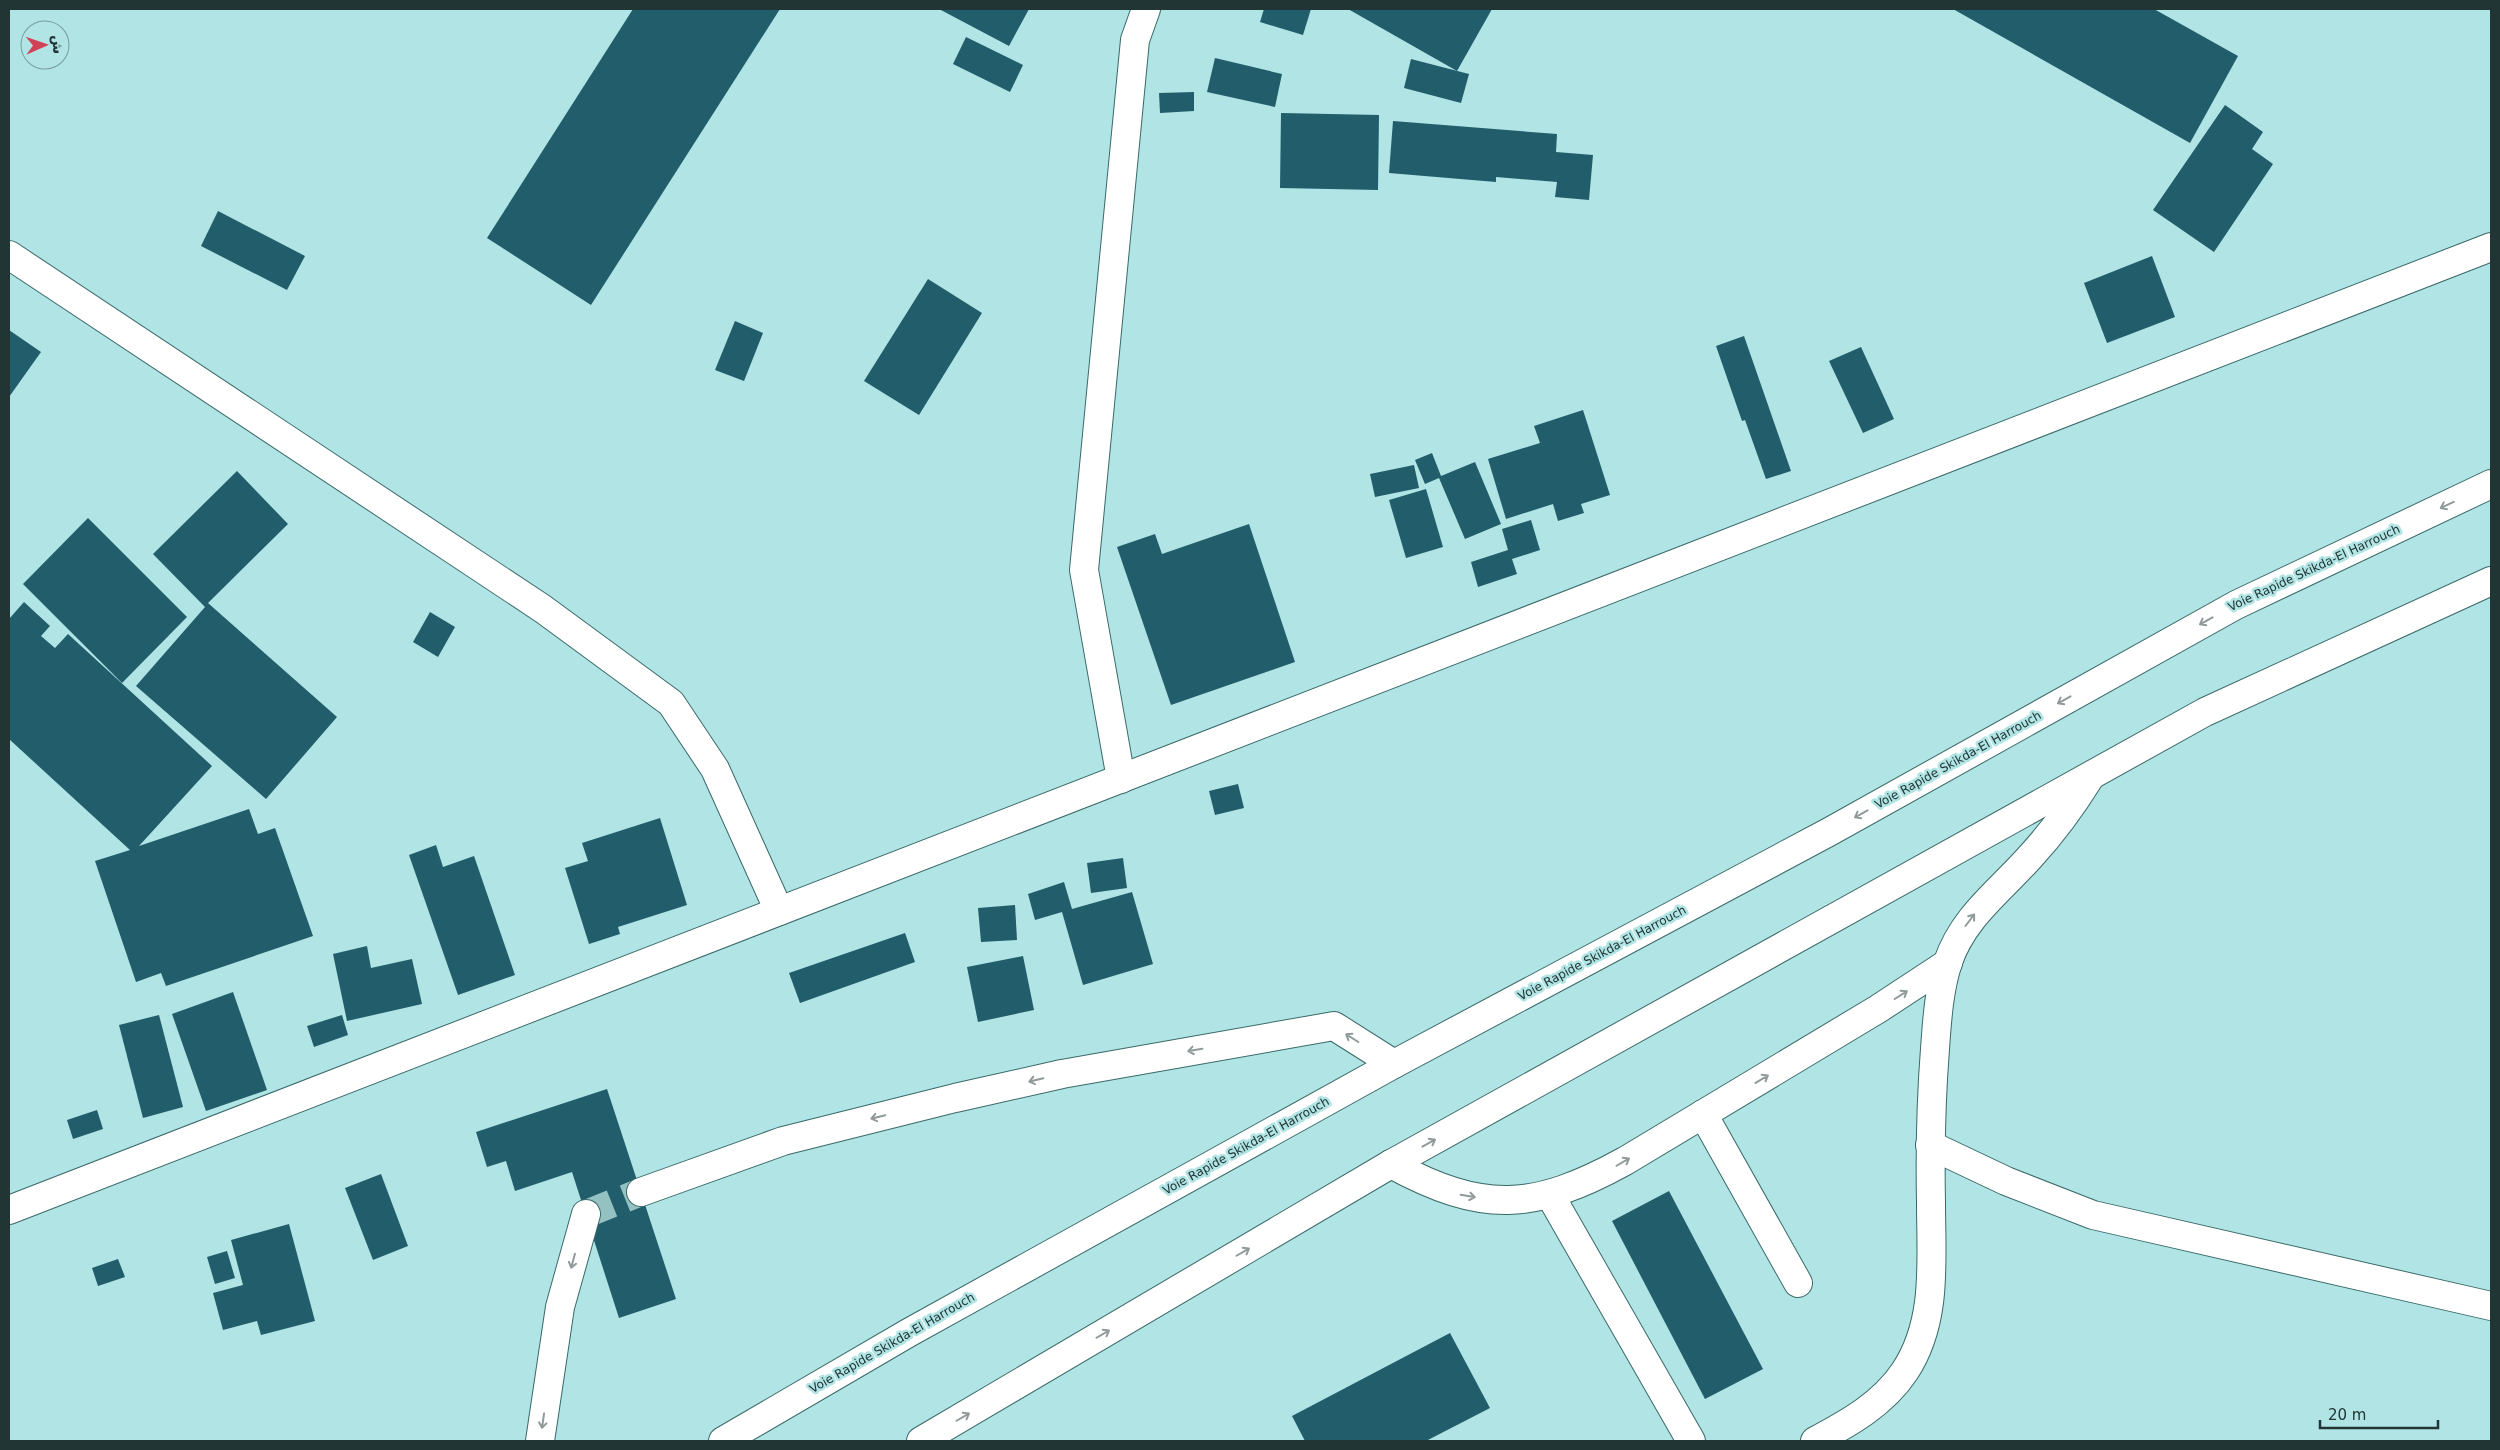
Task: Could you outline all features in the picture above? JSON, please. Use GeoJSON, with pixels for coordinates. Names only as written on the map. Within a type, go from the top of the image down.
{"type":"FeatureCollection","features":[{"type":"Feature","properties":{"kind":"main road"},"geometry":{"type":"LineString","coordinates":[[1121,779],[1084,570],[1135,40],[1146,9]]}},
{"type":"Feature","properties":{"kind":"main road"},"geometry":{"type":"LineString","coordinates":[[9,1210],[2491,247]]}},
{"type":"Feature","properties":{"kind":"main road"},"geometry":{"type":"LineString","coordinates":[[9,255],[543,609],[671,703],[716,769],[779,911]]}},
{"type":"Feature","properties":{"kind":"main road","name":"Voie Rapide Skikda-El Harrouch"},"geometry":{"type":"LineString","coordinates":[[723,1441],[910,1332],[1394,1064],[1829,832],[2236,604],[2491,484]]}},
{"type":"Feature","properties":{"kind":"main road"},"geometry":{"type":"LineString","coordinates":[[921,1441],[1391,1164],[2205,712],[2490,584]]}},
{"type":"Feature","properties":{"kind":"main road"},"geometry":{"type":"LineString","coordinates":[[1815,1441],[1854,1420],[1882,1399],[1905,1372],[1922,1340],[1930,1306],[1930,1145],[1937,1028],[1948,963],[1956,941],[1968,921],[2048,838],[2069,810],[2090,776]]}},
{"type":"Feature","properties":{"kind":"main road"},"geometry":{"type":"LineString","coordinates":[[1391,1164],[1424,1182],[1465,1196],[1507,1201],[1550,1196],[1590,1180],[1703,1114],[1893,1000],[1948,963]]}},
{"type":"Feature","properties":{"kind":"main road"},"geometry":{"type":"LineString","coordinates":[[640,1192],[783,1141],[1062,1074],[1203,1048],[1334,1026],[1394,1064]]}},
{"type":"Feature","properties":{"kind":"main road"},"geometry":{"type":"LineString","coordinates":[[1703,1114],[1798,1283]]}},
{"type":"Feature","properties":{"kind":"main road"},"geometry":{"type":"LineString","coordinates":[[1930,1145],[2006,1181],[2093,1215],[2491,1306]]}},
{"type":"Feature","properties":{"kind":"main road"},"geometry":{"type":"LineString","coordinates":[[1550,1196],[1691,1441]]}},
{"type":"Feature","properties":{"kind":"main road"},"geometry":{"type":"LineString","coordinates":[[540,1441],[560,1307],[586,1214]]}},
{"type":"Feature","properties":{"kind":"building"},"geometry":{"type":"Polygon","coordinates":[[[633,9],[780,9],[591,305],[487,238],[633,9]]]}},
{"type":"Feature","properties":{"kind":"building"},"geometry":{"type":"Polygon","coordinates":[[[939,9],[1029,9],[1009,46],[939,9]]]}},
{"type":"Feature","properties":{"kind":"building"},"geometry":{"type":"Polygon","coordinates":[[[1264,9],[1311,9],[1303,35],[1260,22],[1264,9]]]}},
{"type":"Feature","properties":{"kind":"building"},"geometry":{"type":"Polygon","coordinates":[[[1348,9],[1492,9],[1457,71],[1348,9]]]}},
{"type":"Feature","properties":{"kind":"building"},"geometry":{"type":"Polygon","coordinates":[[[1953,9],[2154,9],[2238,56],[2190,143],[1953,9]]]}},
{"type":"Feature","properties":{"kind":"building"},"geometry":{"type":"Polygon","coordinates":[[[966,37],[1023,65],[1010,92],[953,64],[966,37]]]}},
{"type":"Feature","properties":{"kind":"building"},"geometry":{"type":"Polygon","coordinates":[[[1215,58],[1282,74],[1275,107],[1207,92],[1215,58]]]}},
{"type":"Feature","properties":{"kind":"building"},"geometry":{"type":"Polygon","coordinates":[[[1411,59],[1469,74],[1461,103],[1404,88],[1411,59]]]}},
{"type":"Feature","properties":{"kind":"building"},"geometry":{"type":"Polygon","coordinates":[[[1194,92],[1194,111],[1160,113],[1159,93],[1194,92]]]}},
{"type":"Feature","properties":{"kind":"building"},"geometry":{"type":"Polygon","coordinates":[[[2225,105],[2263,132],[2252,149],[2273,164],[2214,252],[2153,210],[2225,105]]]}},
{"type":"Feature","properties":{"kind":"building"},"geometry":{"type":"Polygon","coordinates":[[[1281,113],[1379,115],[1378,190],[1280,188],[1281,113]]]}},
{"type":"Feature","properties":{"kind":"building"},"geometry":{"type":"Polygon","coordinates":[[[1393,121],[1557,134],[1556,152],[1593,155],[1589,200],[1555,197],[1557,182],[1496,177],[1496,182],[1389,173],[1393,121]]]}},
{"type":"Feature","properties":{"kind":"building"},"geometry":{"type":"Polygon","coordinates":[[[218,211],[305,256],[287,290],[201,246],[218,211]]]}},
{"type":"Feature","properties":{"kind":"building"},"geometry":{"type":"Polygon","coordinates":[[[2152,256],[2175,317],[2107,343],[2084,283],[2152,256]]]}},
{"type":"Feature","properties":{"kind":"building"},"geometry":{"type":"Polygon","coordinates":[[[928,279],[982,313],[919,415],[864,381],[928,279]]]}},
{"type":"Feature","properties":{"kind":"building"},"geometry":{"type":"Polygon","coordinates":[[[735,321],[763,333],[744,381],[715,370],[735,321]]]}},
{"type":"Feature","properties":{"kind":"building"},"geometry":{"type":"Polygon","coordinates":[[[9,330],[41,352],[9,397],[9,330]]]}},
{"type":"Feature","properties":{"kind":"building"},"geometry":{"type":"Polygon","coordinates":[[[1744,336],[1791,471],[1766,479],[1745,420],[1742,421],[1716,346],[1744,336]]]}},
{"type":"Feature","properties":{"kind":"building"},"geometry":{"type":"Polygon","coordinates":[[[1861,347],[1894,419],[1863,433],[1829,361],[1861,347]]]}},
{"type":"Feature","properties":{"kind":"building"},"geometry":{"type":"Polygon","coordinates":[[[1583,410],[1610,495],[1581,504],[1584,513],[1558,521],[1553,504],[1506,519],[1488,459],[1540,443],[1534,426],[1583,410]]]}},
{"type":"Feature","properties":{"kind":"building"},"geometry":{"type":"Polygon","coordinates":[[[1432,453],[1441,476],[1475,462],[1501,524],[1465,539],[1439,478],[1425,484],[1415,460],[1432,453]]]}},
{"type":"Feature","properties":{"kind":"building"},"geometry":{"type":"Polygon","coordinates":[[[1414,465],[1419,488],[1375,497],[1370,474],[1414,465]]]}},
{"type":"Feature","properties":{"kind":"building"},"geometry":{"type":"Polygon","coordinates":[[[237,471],[288,524],[208,603],[337,717],[266,799],[136,686],[205,607],[153,554],[237,471]]]}},
{"type":"Feature","properties":{"kind":"building"},"geometry":{"type":"Polygon","coordinates":[[[1426,489],[1443,547],[1406,558],[1389,500],[1426,489]]]}},
{"type":"Feature","properties":{"kind":"building"},"geometry":{"type":"Polygon","coordinates":[[[88,518],[187,617],[122,683],[23,584],[88,518]]]}},
{"type":"Feature","properties":{"kind":"building"},"geometry":{"type":"Polygon","coordinates":[[[1531,520],[1540,550],[1512,559],[1517,574],[1478,587],[1471,562],[1508,550],[1502,529],[1531,520]]]}},
{"type":"Feature","properties":{"kind":"building"},"geometry":{"type":"Polygon","coordinates":[[[1249,524],[1295,662],[1171,705],[1117,547],[1155,534],[1162,554],[1249,524]]]}},
{"type":"Feature","properties":{"kind":"building"},"geometry":{"type":"Polygon","coordinates":[[[24,602],[50,626],[41,636],[55,648],[68,634],[212,766],[139,846],[249,809],[258,834],[275,828],[313,936],[166,986],[161,973],[136,982],[95,861],[130,850],[9,739],[9,619],[24,602]]]}},
{"type":"Feature","properties":{"kind":"building"},"geometry":{"type":"Polygon","coordinates":[[[430,612],[455,627],[438,657],[413,642],[430,612]]]}},
{"type":"Feature","properties":{"kind":"building"},"geometry":{"type":"Polygon","coordinates":[[[1238,784],[1244,808],[1215,815],[1209,791],[1238,784]]]}},
{"type":"Feature","properties":{"kind":"building"},"geometry":{"type":"Polygon","coordinates":[[[660,818],[687,905],[618,927],[620,934],[589,944],[565,868],[588,861],[582,843],[660,818]]]}},
{"type":"Feature","properties":{"kind":"building"},"geometry":{"type":"Polygon","coordinates":[[[436,845],[443,867],[474,856],[515,975],[458,995],[409,855],[436,845]]]}},
{"type":"Feature","properties":{"kind":"building"},"geometry":{"type":"Polygon","coordinates":[[[1123,858],[1127,888],[1091,893],[1087,863],[1123,858]]]}},
{"type":"Feature","properties":{"kind":"building"},"geometry":{"type":"Polygon","coordinates":[[[1064,882],[1072,909],[1132,892],[1153,964],[1083,985],[1062,912],[1035,920],[1028,894],[1064,882]]]}},
{"type":"Feature","properties":{"kind":"building"},"geometry":{"type":"Polygon","coordinates":[[[1015,905],[1017,940],[981,942],[978,908],[1015,905]]]}},
{"type":"Feature","properties":{"kind":"building"},"geometry":{"type":"Polygon","coordinates":[[[905,933],[915,962],[800,1003],[789,973],[905,933]]]}},
{"type":"Feature","properties":{"kind":"building"},"geometry":{"type":"Polygon","coordinates":[[[367,946],[371,968],[412,959],[422,1004],[347,1021],[333,954],[367,946]]]}},
{"type":"Feature","properties":{"kind":"building"},"geometry":{"type":"Polygon","coordinates":[[[1023,956],[1034,1010],[978,1022],[967,967],[1023,956]]]}},
{"type":"Feature","properties":{"kind":"building"},"geometry":{"type":"Polygon","coordinates":[[[233,992],[267,1090],[206,1111],[172,1014],[233,992]]]}},
{"type":"Feature","properties":{"kind":"building"},"geometry":{"type":"Polygon","coordinates":[[[159,1015],[183,1107],[143,1118],[119,1025],[159,1015]]]}},
{"type":"Feature","properties":{"kind":"building"},"geometry":{"type":"Polygon","coordinates":[[[342,1015],[348,1035],[314,1047],[307,1026],[342,1015]]]}},
{"type":"Feature","properties":{"kind":"building"},"geometry":{"type":"Polygon","coordinates":[[[607,1089],[676,1299],[619,1318],[572,1172],[515,1191],[506,1161],[487,1167],[476,1132],[607,1089]]]}},
{"type":"Feature","properties":{"kind":"building"},"geometry":{"type":"Polygon","coordinates":[[[97,1110],[103,1129],[73,1139],[67,1120],[97,1110]]]}},
{"type":"Feature","properties":{"kind":"building"},"geometry":{"type":"Polygon","coordinates":[[[381,1174],[408,1246],[373,1260],[345,1188],[381,1174]]]}},
{"type":"Feature","properties":{"kind":"building"},"geometry":{"type":"Polygon","coordinates":[[[1669,1191],[1763,1369],[1705,1399],[1612,1221],[1669,1191]]]}},
{"type":"Feature","properties":{"kind":"building"},"geometry":{"type":"Polygon","coordinates":[[[289,1224],[315,1321],[261,1335],[257,1321],[223,1330],[213,1293],[243,1285],[231,1240],[289,1224]]]}},
{"type":"Feature","properties":{"kind":"building"},"geometry":{"type":"Polygon","coordinates":[[[227,1251],[235,1278],[215,1284],[207,1257],[227,1251]]]}},
{"type":"Feature","properties":{"kind":"building"},"geometry":{"type":"Polygon","coordinates":[[[118,1259],[125,1277],[98,1286],[92,1268],[118,1259]]]}},
{"type":"Feature","properties":{"kind":"building"},"geometry":{"type":"Polygon","coordinates":[[[1450,1333],[1490,1408],[1426,1441],[1305,1441],[1292,1416],[1450,1333]]]}},
{"type":"Feature","properties":{"kind":"tunnel"},"geometry":{"type":"LineString","coordinates":[[586,1214],[641,1192]]}}]}
